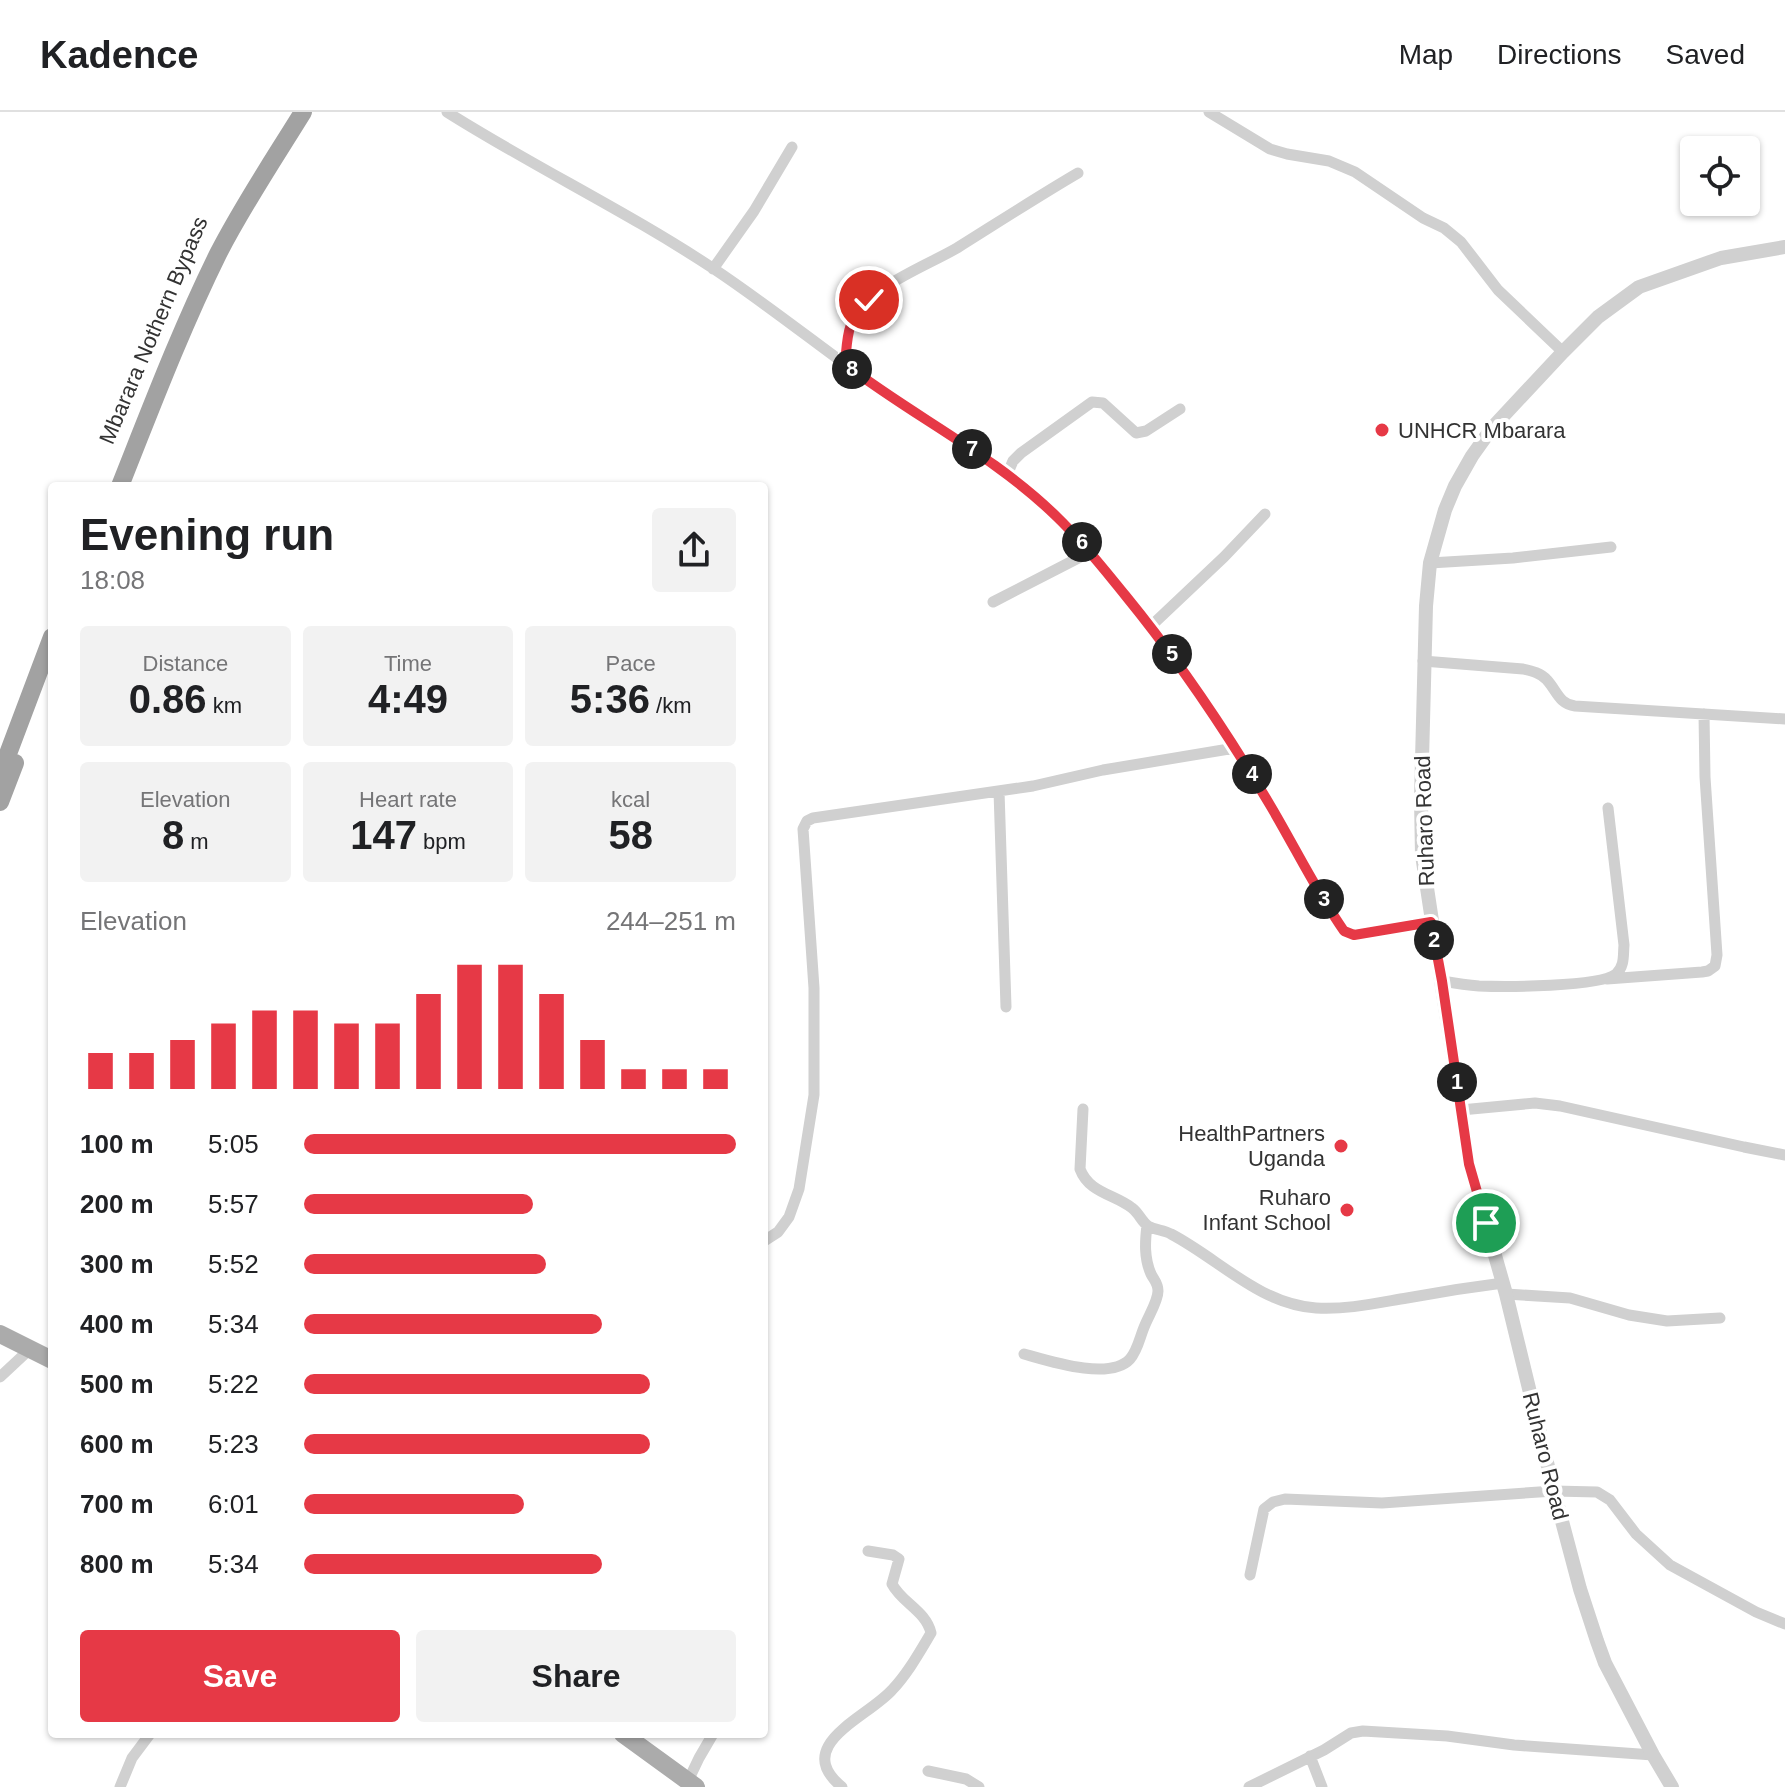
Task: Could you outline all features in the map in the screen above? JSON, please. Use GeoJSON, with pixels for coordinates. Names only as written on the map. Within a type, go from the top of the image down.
{"type":"FeatureCollection","features":[{"type":"Feature","properties":{"kind":"highway","name":"Mbarara Nothern Bypass"},"geometry":{"type":"LineString","coordinates":[[114,482],[207,256],[289,112]]}},
{"type":"Feature","properties":{"kind":"highway"},"geometry":{"type":"LineString","coordinates":[[122,482],[184,328],[219,254],[303,112]]}},
{"type":"Feature","properties":{"kind":"highway"},"geometry":{"type":"LineString","coordinates":[[0,775],[48,648]]}},
{"type":"Feature","properties":{"kind":"highway"},"geometry":{"type":"LineString","coordinates":[[0,802],[48,677]]}},
{"type":"Feature","properties":{"kind":"main road"},"geometry":{"type":"LineString","coordinates":[[0,1334],[48,1358]]}},
{"type":"Feature","properties":{"kind":"main road"},"geometry":{"type":"LineString","coordinates":[[629,1738],[692,1784]]}},
{"type":"Feature","properties":{"kind":"street"},"geometry":{"type":"LineString","coordinates":[[447,112],[713,269],[883,391],[988,459],[1054,514],[1151,626],[1235,748],[1344,931],[1354,935],[1365,934],[1431,922]]}},
{"type":"Feature","properties":{"kind":"street"},"geometry":{"type":"LineString","coordinates":[[1209,112],[1270,149],[1329,161],[1355,172],[1454,235],[1498,290],[1563,352]]}},
{"type":"Feature","properties":{"kind":"street"},"geometry":{"type":"LineString","coordinates":[[713,269],[754,211],[792,147]]}},
{"type":"Feature","properties":{"kind":"street"},"geometry":{"type":"LineString","coordinates":[[845,364],[852,320],[869,300],[894,281],[956,248],[1078,173]]}},
{"type":"Feature","properties":{"kind":"street","name":"Ruharo Road"},"geometry":{"type":"LineString","coordinates":[[1672,1787],[1605,1663],[1580,1589],[1469,1164],[1422,855],[1426,606],[1430,563],[1445,510],[1472,456],[1507,412],[1598,317],[1639,287],[1721,258],[1785,247]]}},
{"type":"Feature","properties":{"kind":"street"},"geometry":{"type":"LineString","coordinates":[[1007,475],[1013,461],[1021,453],[1092,402],[1103,403],[1136,433],[1146,431],[1180,409]]}},
{"type":"Feature","properties":{"kind":"street"},"geometry":{"type":"LineString","coordinates":[[1151,626],[1265,514]]}},
{"type":"Feature","properties":{"kind":"street"},"geometry":{"type":"LineString","coordinates":[[1430,563],[1611,547]]}},
{"type":"Feature","properties":{"kind":"street"},"geometry":{"type":"LineString","coordinates":[[993,602],[1090,552]]}},
{"type":"Feature","properties":{"kind":"street"},"geometry":{"type":"LineString","coordinates":[[1423,661],[1534,671],[1546,678],[1560,699],[1568,705],[1785,719]]}},
{"type":"Feature","properties":{"kind":"street"},"geometry":{"type":"LineString","coordinates":[[1442,981],[1481,986],[1555,985],[1702,972],[1715,966],[1717,955],[1704,714]]}},
{"type":"Feature","properties":{"kind":"street"},"geometry":{"type":"LineString","coordinates":[[768,1238],[778,1232],[789,1217],[799,1189],[814,1095],[814,988],[803,829],[807,821],[1045,784],[1103,770],[1235,748]]}},
{"type":"Feature","properties":{"kind":"street"},"geometry":{"type":"LineString","coordinates":[[999,791],[1006,1007]]}},
{"type":"Feature","properties":{"kind":"street"},"geometry":{"type":"LineString","coordinates":[[1607,979],[1623,964],[1624,945],[1608,808]]}},
{"type":"Feature","properties":{"kind":"street"},"geometry":{"type":"LineString","coordinates":[[1461,1110],[1535,1103],[1785,1155]]}},
{"type":"Feature","properties":{"kind":"street"},"geometry":{"type":"LineString","coordinates":[[1083,1109],[1080,1169],[1084,1179],[1133,1208],[1147,1225],[1172,1234],[1269,1295],[1316,1308],[1504,1289],[1570,1298],[1602,1309],[1658,1320],[1720,1318]]}},
{"type":"Feature","properties":{"kind":"street"},"geometry":{"type":"LineString","coordinates":[[1024,1354],[1090,1369],[1118,1368],[1130,1359],[1158,1294],[1157,1283],[1145,1254],[1147,1225]]}},
{"type":"Feature","properties":{"kind":"street"},"geometry":{"type":"LineString","coordinates":[[0,1377],[30,1349]]}},
{"type":"Feature","properties":{"kind":"street"},"geometry":{"type":"LineString","coordinates":[[1250,1575],[1264,1509],[1273,1502],[1301,1499],[1382,1503],[1554,1491],[1597,1492],[1604,1495],[1644,1542],[1670,1565],[1756,1612],[1785,1624]]}},
{"type":"Feature","properties":{"kind":"street"},"geometry":{"type":"LineString","coordinates":[[842,1787],[832,1779],[825,1766],[827,1746],[836,1734],[890,1693],[909,1670],[931,1633],[927,1621],[897,1593],[892,1584],[899,1559],[868,1551]]}},
{"type":"Feature","properties":{"kind":"street"},"geometry":{"type":"LineString","coordinates":[[1249,1787],[1351,1733],[1363,1731],[1653,1755]]}},
{"type":"Feature","properties":{"kind":"street"},"geometry":{"type":"LineString","coordinates":[[120,1787],[132,1758],[147,1738]]}},
{"type":"Feature","properties":{"kind":"street"},"geometry":{"type":"LineString","coordinates":[[692,1784],[699,1758],[711,1738]]}},
{"type":"Feature","properties":{"kind":"street"},"geometry":{"type":"LineString","coordinates":[[1310,1756],[1322,1787]]}},
{"type":"Feature","properties":{"kind":"street"},"geometry":{"type":"LineString","coordinates":[[928,1771],[966,1779],[979,1787]]}},
{"type":"Feature","properties":{"kind":"place","name":"UNHCR Mbarara"},"geometry":{"type":"Point","coordinates":[1382,430]}},
{"type":"Feature","properties":{"kind":"place","name":"HealthPartners Uganda"},"geometry":{"type":"Point","coordinates":[1341,1146]}},
{"type":"Feature","properties":{"kind":"place","name":"Ruharo Infant School"},"geometry":{"type":"Point","coordinates":[1347,1210]}},
{"type":"Feature","properties":{"kind":"route"},"geometry":{"type":"LineString","coordinates":[[869,300],[852,320],[845,364],[988,459],[1054,514],[1090,552],[1173,655],[1222,726],[1344,931],[1354,935],[1431,922],[1469,1164],[1486,1223]]}}]}
